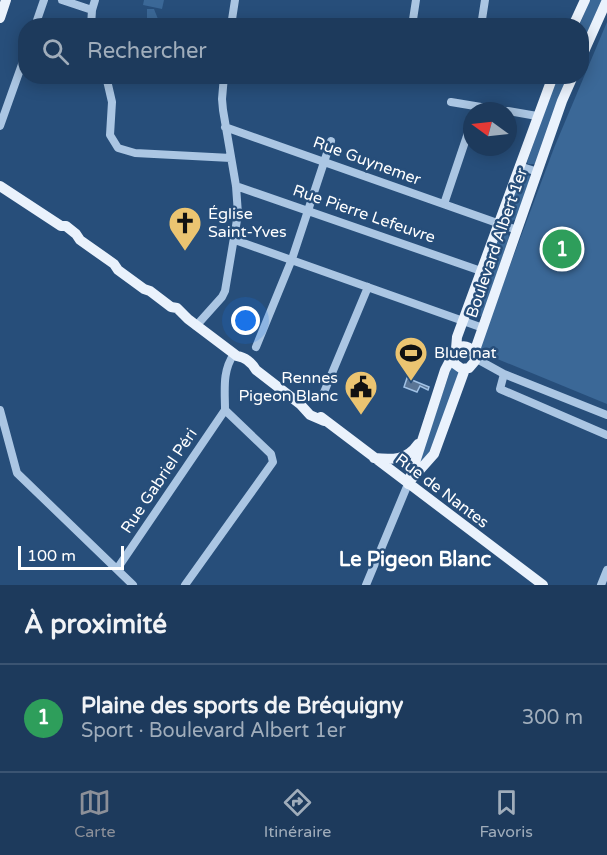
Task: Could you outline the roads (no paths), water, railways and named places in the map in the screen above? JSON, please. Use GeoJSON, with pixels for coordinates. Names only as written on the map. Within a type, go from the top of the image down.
{"type":"FeatureCollection","features":[{"type":"Feature","properties":{"kind":"main road"},"geometry":{"type":"LineString","coordinates":[[0,18],[6,0]]}},
{"type":"Feature","properties":{"kind":"main road"},"geometry":{"type":"LineString","coordinates":[[577,18],[585,0]]}},
{"type":"Feature","properties":{"kind":"main road"},"geometry":{"type":"LineString","coordinates":[[589,40],[607,0]]}},
{"type":"Feature","properties":{"kind":"main road","name":"Boulevard Albert 1er"},"geometry":{"type":"LineString","coordinates":[[408,484],[445,370],[454,354],[498,223],[550,84]]}},
{"type":"Feature","properties":{"kind":"main road","name":"Boulevard Albert 1er"},"geometry":{"type":"LineString","coordinates":[[408,484],[434,454],[472,361],[570,84]]}},
{"type":"Feature","properties":{"kind":"main road","name":"Rue de Nantes"},"geometry":{"type":"LineString","coordinates":[[1,185],[61,226],[66,226],[144,290],[150,291],[171,307],[177,308],[236,355],[248,361],[256,370],[300,404],[314,410],[324,421],[543,585]]}},
{"type":"Feature","properties":{"kind":"main road"},"geometry":{"type":"LineString","coordinates":[[464,346],[469,347],[472,361],[458,367],[454,354],[464,346]]}},
{"type":"Feature","properties":{"kind":"main road"},"geometry":{"type":"LineString","coordinates":[[373,457],[393,460],[404,457],[412,452],[422,439]]}},
{"type":"Feature","properties":{"kind":"street"},"geometry":{"type":"LineString","coordinates":[[38,18],[44,0]]}},
{"type":"Feature","properties":{"kind":"street"},"geometry":{"type":"LineString","coordinates":[[62,0],[92,10]]}},
{"type":"Feature","properties":{"kind":"street"},"geometry":{"type":"LineString","coordinates":[[92,18],[95,0]]}},
{"type":"Feature","properties":{"kind":"street"},"geometry":{"type":"LineString","coordinates":[[232,18],[235,0]]}},
{"type":"Feature","properties":{"kind":"street"},"geometry":{"type":"LineString","coordinates":[[413,18],[416,0]]}},
{"type":"Feature","properties":{"kind":"street"},"geometry":{"type":"LineString","coordinates":[[482,18],[485,0]]}},
{"type":"Feature","properties":{"kind":"street"},"geometry":{"type":"LineString","coordinates":[[0,126],[18,75]]}},
{"type":"Feature","properties":{"kind":"street"},"geometry":{"type":"LineString","coordinates":[[108,84],[112,102],[110,135],[115,146],[128,152],[231,158]]}},
{"type":"Feature","properties":{"kind":"street"},"geometry":{"type":"LineString","coordinates":[[192,322],[222,297],[238,214],[236,186],[225,127],[222,99],[223,84]]}},
{"type":"Feature","properties":{"kind":"street"},"geometry":{"type":"LineString","coordinates":[[451,102],[463,105]]}},
{"type":"Feature","properties":{"kind":"street"},"geometry":{"type":"LineString","coordinates":[[517,113],[537,116]]}},
{"type":"Feature","properties":{"kind":"street","name":"Rue Guynemer"},"geometry":{"type":"LineString","coordinates":[[225,127],[517,230]]}},
{"type":"Feature","properties":{"kind":"street"},"geometry":{"type":"LineString","coordinates":[[256,347],[292,260],[331,141]]}},
{"type":"Feature","properties":{"kind":"street"},"geometry":{"type":"LineString","coordinates":[[444,204],[463,148]]}},
{"type":"Feature","properties":{"kind":"street"},"geometry":{"type":"LineString","coordinates":[[519,166],[538,172]]}},
{"type":"Feature","properties":{"kind":"street","name":"Rue Pierre Lefeuvre"},"geometry":{"type":"LineString","coordinates":[[236,186],[481,271]]}},
{"type":"Feature","properties":{"kind":"street"},"geometry":{"type":"LineString","coordinates":[[234,240],[483,328]]}},
{"type":"Feature","properties":{"kind":"street"},"geometry":{"type":"LineString","coordinates":[[322,398],[368,286]]}},
{"type":"Feature","properties":{"kind":"street"},"geometry":{"type":"LineString","coordinates":[[185,585],[273,462],[271,454],[225,410],[225,374],[228,364],[236,355]]}},
{"type":"Feature","properties":{"kind":"street"},"geometry":{"type":"LineString","coordinates":[[472,361],[607,415]]}},
{"type":"Feature","properties":{"kind":"street"},"geometry":{"type":"LineString","coordinates":[[504,374],[500,389],[607,435]]}},
{"type":"Feature","properties":{"kind":"street"},"geometry":{"type":"LineString","coordinates":[[0,410],[17,473],[25,486],[133,585]]}},
{"type":"Feature","properties":{"kind":"street","name":"Rue Gabriel Péri"},"geometry":{"type":"LineString","coordinates":[[117,568],[225,410]]}},
{"type":"Feature","properties":{"kind":"street"},"geometry":{"type":"LineString","coordinates":[[366,585],[408,484]]}},
{"type":"Feature","properties":{"kind":"street"},"geometry":{"type":"LineString","coordinates":[[601,585],[607,570]]}},
{"type":"Feature","properties":{"kind":"place","name":"Plaine des sports de Bréquigny"},"geometry":{"type":"Point","coordinates":[562,249]}},
{"type":"Feature","properties":{"kind":"place","name":"Église Saint-Yves"},"geometry":{"type":"Point","coordinates":[185,252]}},
{"type":"Feature","properties":{"kind":"place","name":"Blue nat"},"geometry":{"type":"Point","coordinates":[411,382]}},
{"type":"Feature","properties":{"kind":"place","name":"Rennes Pigeon Blanc"},"geometry":{"type":"Point","coordinates":[361,416]}},
{"type":"Feature","properties":{"kind":"district","name":"Le Pigeon Blanc"},"geometry":{"type":"Point","coordinates":[415,560]}}]}
